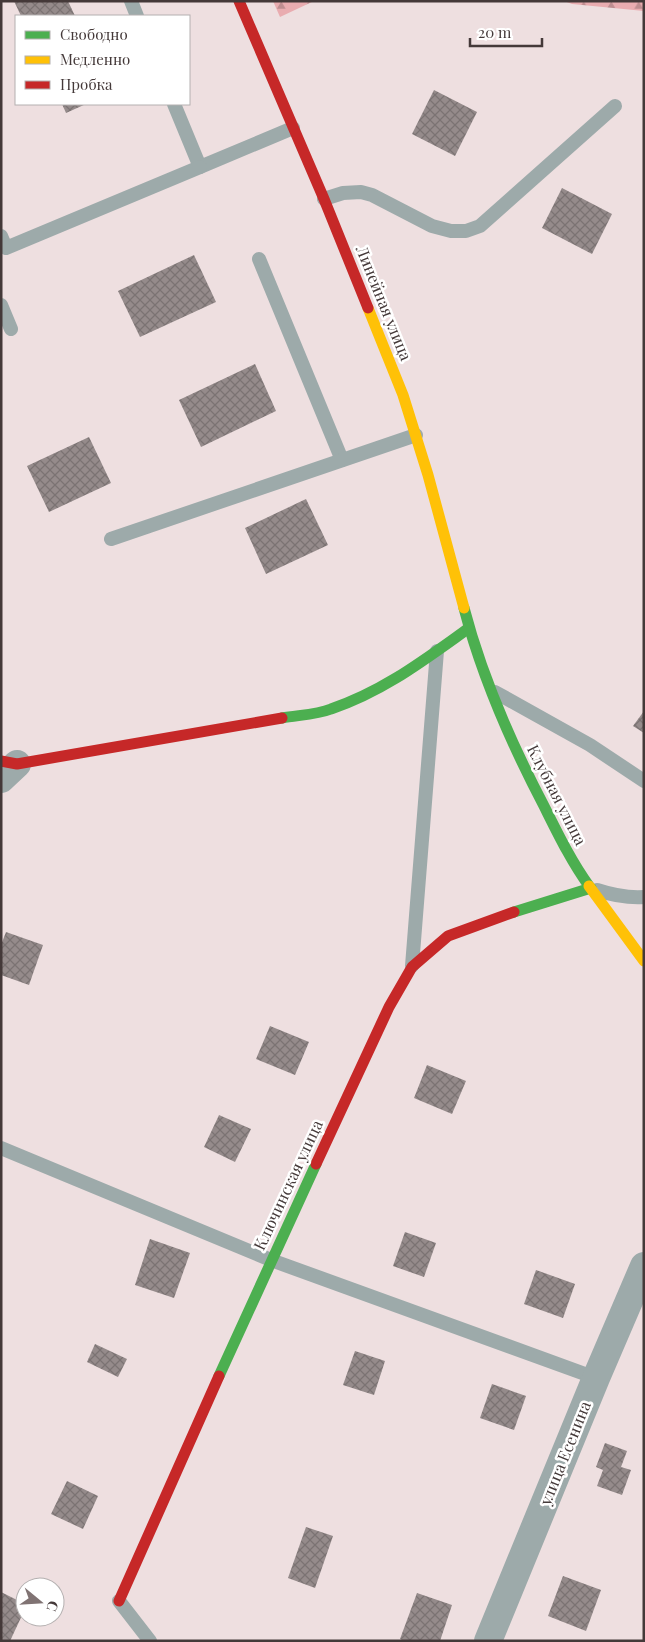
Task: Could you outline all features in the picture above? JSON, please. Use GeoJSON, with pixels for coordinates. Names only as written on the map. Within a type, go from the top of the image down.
{"type":"FeatureCollection","features":[{"type":"Feature","properties":{"kind":"street","name":"Линейная улица"},"geometry":{"type":"LineString","coordinates":[[239,1],[324,199],[400,386],[416,435],[469,628]]}},
{"type":"Feature","properties":{"kind":"street"},"geometry":{"type":"LineString","coordinates":[[6,768],[329,710],[366,695],[398,678],[469,628]]}},
{"type":"Feature","properties":{"kind":"street","name":"Клубная улица"},"geometry":{"type":"LineString","coordinates":[[469,628],[519,759],[573,863],[644,961]]}},
{"type":"Feature","properties":{"kind":"street","name":"Ключинская улица"},"geometry":{"type":"LineString","coordinates":[[119,1601],[271,1260],[389,1007],[412,967],[448,936],[486,921],[591,888]]}},
{"type":"Feature","properties":{"kind":"street","name":"улица Есенина"},"geometry":{"type":"LineString","coordinates":[[488,1641],[644,1266]]}},
{"type":"Feature","properties":{"kind":"lane"},"geometry":{"type":"LineString","coordinates":[[131,1],[137,15]]}},
{"type":"Feature","properties":{"kind":"lane"},"geometry":{"type":"LineString","coordinates":[[174,105],[200,167]]}},
{"type":"Feature","properties":{"kind":"lane"},"geometry":{"type":"LineString","coordinates":[[324,199],[343,193],[361,192],[372,195],[432,226],[450,231],[466,230],[480,226],[615,106]]}},
{"type":"Feature","properties":{"kind":"lane"},"geometry":{"type":"LineString","coordinates":[[3,245],[293,128]]}},
{"type":"Feature","properties":{"kind":"lane"},"geometry":{"type":"LineString","coordinates":[[258,259],[342,460]]}},
{"type":"Feature","properties":{"kind":"lane"},"geometry":{"type":"LineString","coordinates":[[1,306],[11,329]]}},
{"type":"Feature","properties":{"kind":"lane"},"geometry":{"type":"LineString","coordinates":[[111,539],[416,435]]}},
{"type":"Feature","properties":{"kind":"lane"},"geometry":{"type":"LineString","coordinates":[[412,967],[437,651]]}},
{"type":"Feature","properties":{"kind":"lane"},"geometry":{"type":"LineString","coordinates":[[492,690],[590,745],[644,782]]}},
{"type":"Feature","properties":{"kind":"lane"},"geometry":{"type":"LineString","coordinates":[[591,888],[613,895],[644,896]]}},
{"type":"Feature","properties":{"kind":"lane"},"geometry":{"type":"LineString","coordinates":[[1,1148],[271,1260],[596,1378]]}},
{"type":"Feature","properties":{"kind":"lane"},"geometry":{"type":"LineString","coordinates":[[119,1601],[150,1641]]}},
{"type":"Feature","properties":{"kind":"green space"},"geometry":{"type":"Polygon","coordinates":[[[273,1],[314,1],[280,17],[273,1]]]}},
{"type":"Feature","properties":{"kind":"green space"},"geometry":{"type":"Polygon","coordinates":[[[564,1],[644,1],[644,11],[572,4],[564,1]]]}},
{"type":"Feature","properties":{"kind":"building"},"geometry":{"type":"Polygon","coordinates":[[[14,1],[68,1],[75,15],[21,15],[14,1]]]}},
{"type":"Feature","properties":{"kind":"building"},"geometry":{"type":"Polygon","coordinates":[[[434,90],[477,112],[455,156],[412,134],[434,90]]]}},
{"type":"Feature","properties":{"kind":"building"},"geometry":{"type":"Polygon","coordinates":[[[62,105],[84,105],[66,113],[62,105]]]}},
{"type":"Feature","properties":{"kind":"building"},"geometry":{"type":"Polygon","coordinates":[[[562,188],[612,214],[592,254],[542,228],[562,188]]]}},
{"type":"Feature","properties":{"kind":"building"},"geometry":{"type":"Polygon","coordinates":[[[194,255],[216,302],[140,337],[118,291],[194,255]]]}},
{"type":"Feature","properties":{"kind":"building"},"geometry":{"type":"Polygon","coordinates":[[[255,364],[276,411],[201,447],[179,400],[255,364]]]}},
{"type":"Feature","properties":{"kind":"building"},"geometry":{"type":"Polygon","coordinates":[[[89,437],[111,483],[49,512],[27,466],[89,437]]]}},
{"type":"Feature","properties":{"kind":"building"},"geometry":{"type":"Polygon","coordinates":[[[306,499],[328,545],[266,574],[245,528],[306,499]]]}},
{"type":"Feature","properties":{"kind":"building"},"geometry":{"type":"Polygon","coordinates":[[[644,711],[644,733],[633,726],[644,711]]]}},
{"type":"Feature","properties":{"kind":"building"},"geometry":{"type":"Polygon","coordinates":[[[6,932],[43,945],[29,985],[1,975],[1,945],[6,932]]]}},
{"type":"Feature","properties":{"kind":"building"},"geometry":{"type":"Polygon","coordinates":[[[270,1026],[309,1042],[295,1075],[256,1059],[270,1026]]]}},
{"type":"Feature","properties":{"kind":"building"},"geometry":{"type":"Polygon","coordinates":[[[427,1065],[466,1081],[452,1114],[414,1098],[427,1065]]]}},
{"type":"Feature","properties":{"kind":"building"},"geometry":{"type":"Polygon","coordinates":[[[219,1115],[251,1129],[235,1162],[204,1147],[219,1115]]]}},
{"type":"Feature","properties":{"kind":"building"},"geometry":{"type":"Polygon","coordinates":[[[405,1232],[436,1243],[424,1277],[393,1266],[405,1232]]]}},
{"type":"Feature","properties":{"kind":"building"},"geometry":{"type":"Polygon","coordinates":[[[150,1239],[190,1253],[174,1298],[135,1285],[150,1239]]]}},
{"type":"Feature","properties":{"kind":"building"},"geometry":{"type":"Polygon","coordinates":[[[536,1270],[575,1284],[563,1318],[524,1304],[536,1270]]]}},
{"type":"Feature","properties":{"kind":"building"},"geometry":{"type":"Polygon","coordinates":[[[95,1344],[127,1359],[118,1377],[87,1362],[95,1344]]]}},
{"type":"Feature","properties":{"kind":"building"},"geometry":{"type":"Polygon","coordinates":[[[355,1351],[385,1361],[374,1395],[343,1385],[355,1351]]]}},
{"type":"Feature","properties":{"kind":"building"},"geometry":{"type":"Polygon","coordinates":[[[492,1384],[526,1396],[514,1430],[480,1418],[492,1384]]]}},
{"type":"Feature","properties":{"kind":"building"},"geometry":{"type":"Polygon","coordinates":[[[605,1443],[627,1451],[621,1467],[631,1470],[622,1495],[597,1486],[603,1470],[596,1467],[605,1443]]]}},
{"type":"Feature","properties":{"kind":"building"},"geometry":{"type":"Polygon","coordinates":[[[67,1481],[98,1496],[83,1529],[51,1514],[67,1481]]]}},
{"type":"Feature","properties":{"kind":"building"},"geometry":{"type":"Polygon","coordinates":[[[306,1527],[333,1536],[315,1588],[288,1578],[306,1527]]]}},
{"type":"Feature","properties":{"kind":"building"},"geometry":{"type":"Polygon","coordinates":[[[563,1576],[601,1590],[586,1631],[548,1616],[563,1576]]]}},
{"type":"Feature","properties":{"kind":"building"},"geometry":{"type":"Polygon","coordinates":[[[1,1592],[15,1599],[15,1627],[17,1627],[10,1641],[1,1641],[1,1592]]]}},
{"type":"Feature","properties":{"kind":"building"},"geometry":{"type":"Polygon","coordinates":[[[417,1593],[452,1605],[440,1641],[404,1641],[400,1639],[417,1593]]]}},
{"type":"Feature","properties":{"kind":"traffic: fast"},"geometry":{"type":"LineString","coordinates":[[464,608],[479,659],[509,734],[560,837],[576,867],[589,886]]}},
{"type":"Feature","properties":{"kind":"traffic: fast"},"geometry":{"type":"LineString","coordinates":[[282,718],[325,711],[369,693],[403,674],[469,628]]}},
{"type":"Feature","properties":{"kind":"traffic: fast"},"geometry":{"type":"LineString","coordinates":[[514,912],[591,888]]}},
{"type":"Feature","properties":{"kind":"traffic: fast"},"geometry":{"type":"LineString","coordinates":[[219,1376],[316,1164]]}},
{"type":"Feature","properties":{"kind":"traffic: slow"},"geometry":{"type":"LineString","coordinates":[[368,308],[403,395],[428,475],[464,608]]}},
{"type":"Feature","properties":{"kind":"traffic: slow"},"geometry":{"type":"LineString","coordinates":[[589,886],[644,961]]}},
{"type":"Feature","properties":{"kind":"traffic: jam"},"geometry":{"type":"LineString","coordinates":[[239,1],[324,199],[368,308]]}},
{"type":"Feature","properties":{"kind":"traffic: jam"},"geometry":{"type":"LineString","coordinates":[[1,761],[17,764],[282,718]]}},
{"type":"Feature","properties":{"kind":"traffic: jam"},"geometry":{"type":"LineString","coordinates":[[316,1164],[389,1007],[412,967],[448,936],[514,912]]}},
{"type":"Feature","properties":{"kind":"traffic: jam"},"geometry":{"type":"LineString","coordinates":[[119,1601],[219,1376]]}}]}
